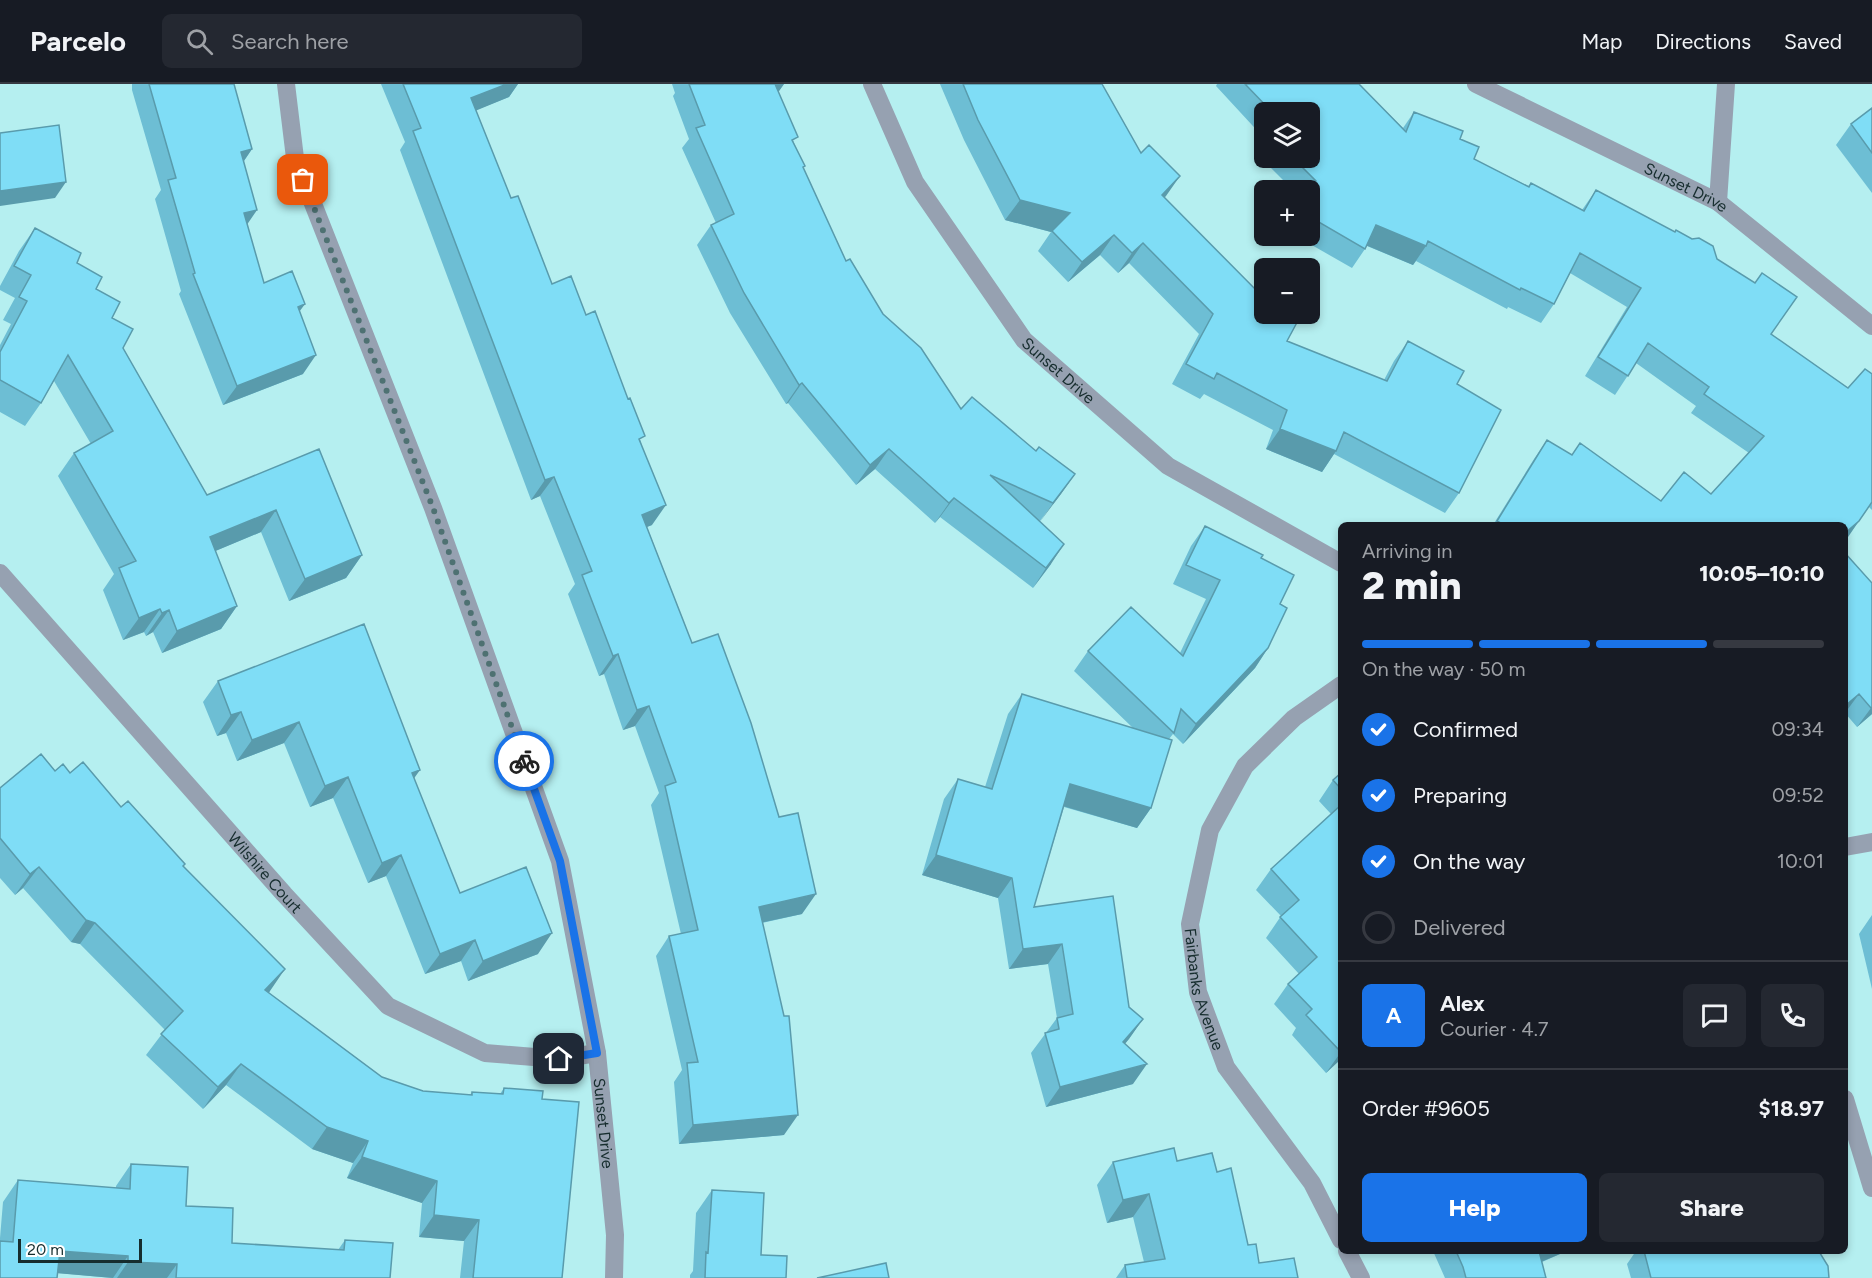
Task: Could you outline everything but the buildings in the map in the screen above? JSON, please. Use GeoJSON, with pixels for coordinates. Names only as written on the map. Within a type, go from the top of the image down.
{"type":"FeatureCollection","features":[{"type":"Feature","properties":{"kind":"street","name":"Sunset Drive"},"geometry":{"type":"LineString","coordinates":[[286,84],[295,158],[433,508],[560,861],[597,1053],[615,1235],[614,1278]]}},
{"type":"Feature","properties":{"kind":"street","name":"Sunset Drive"},"geometry":{"type":"LineString","coordinates":[[872,84],[915,182],[1024,340],[1168,466],[1338,561]]}},
{"type":"Feature","properties":{"kind":"street","name":"Sunset Drive"},"geometry":{"type":"LineString","coordinates":[[1476,84],[1718,202],[1872,326]]}},
{"type":"Feature","properties":{"kind":"street"},"geometry":{"type":"LineString","coordinates":[[1718,202],[1726,84]]}},
{"type":"Feature","properties":{"kind":"street","name":"Wilshire Court"},"geometry":{"type":"LineString","coordinates":[[0,573],[276,885],[388,1006],[485,1053],[559,1059],[597,1053]]}},
{"type":"Feature","properties":{"kind":"street","name":"Fairbanks Avenue"},"geometry":{"type":"LineString","coordinates":[[1338,687],[1294,718],[1245,766],[1210,830],[1190,924],[1198,992],[1226,1067],[1312,1183],[1338,1234]]}},
{"type":"Feature","properties":{"kind":"street"},"geometry":{"type":"LineString","coordinates":[[1848,846],[1872,842]]}},
{"type":"Feature","properties":{"kind":"street"},"geometry":{"type":"LineString","coordinates":[[1848,1109],[1872,1188]]}},
{"type":"Feature","properties":{"kind":"street"},"geometry":{"type":"LineString","coordinates":[[1349,1254],[1361,1278]]}},
{"type":"Feature","properties":{"kind":"way so far"},"geometry":{"type":"LineString","coordinates":[[303,180],[433,508],[524,761]]}},
{"type":"Feature","properties":{"kind":"route"},"geometry":{"type":"LineString","coordinates":[[524,761],[560,861],[597,1053],[559,1059]]}}]}
